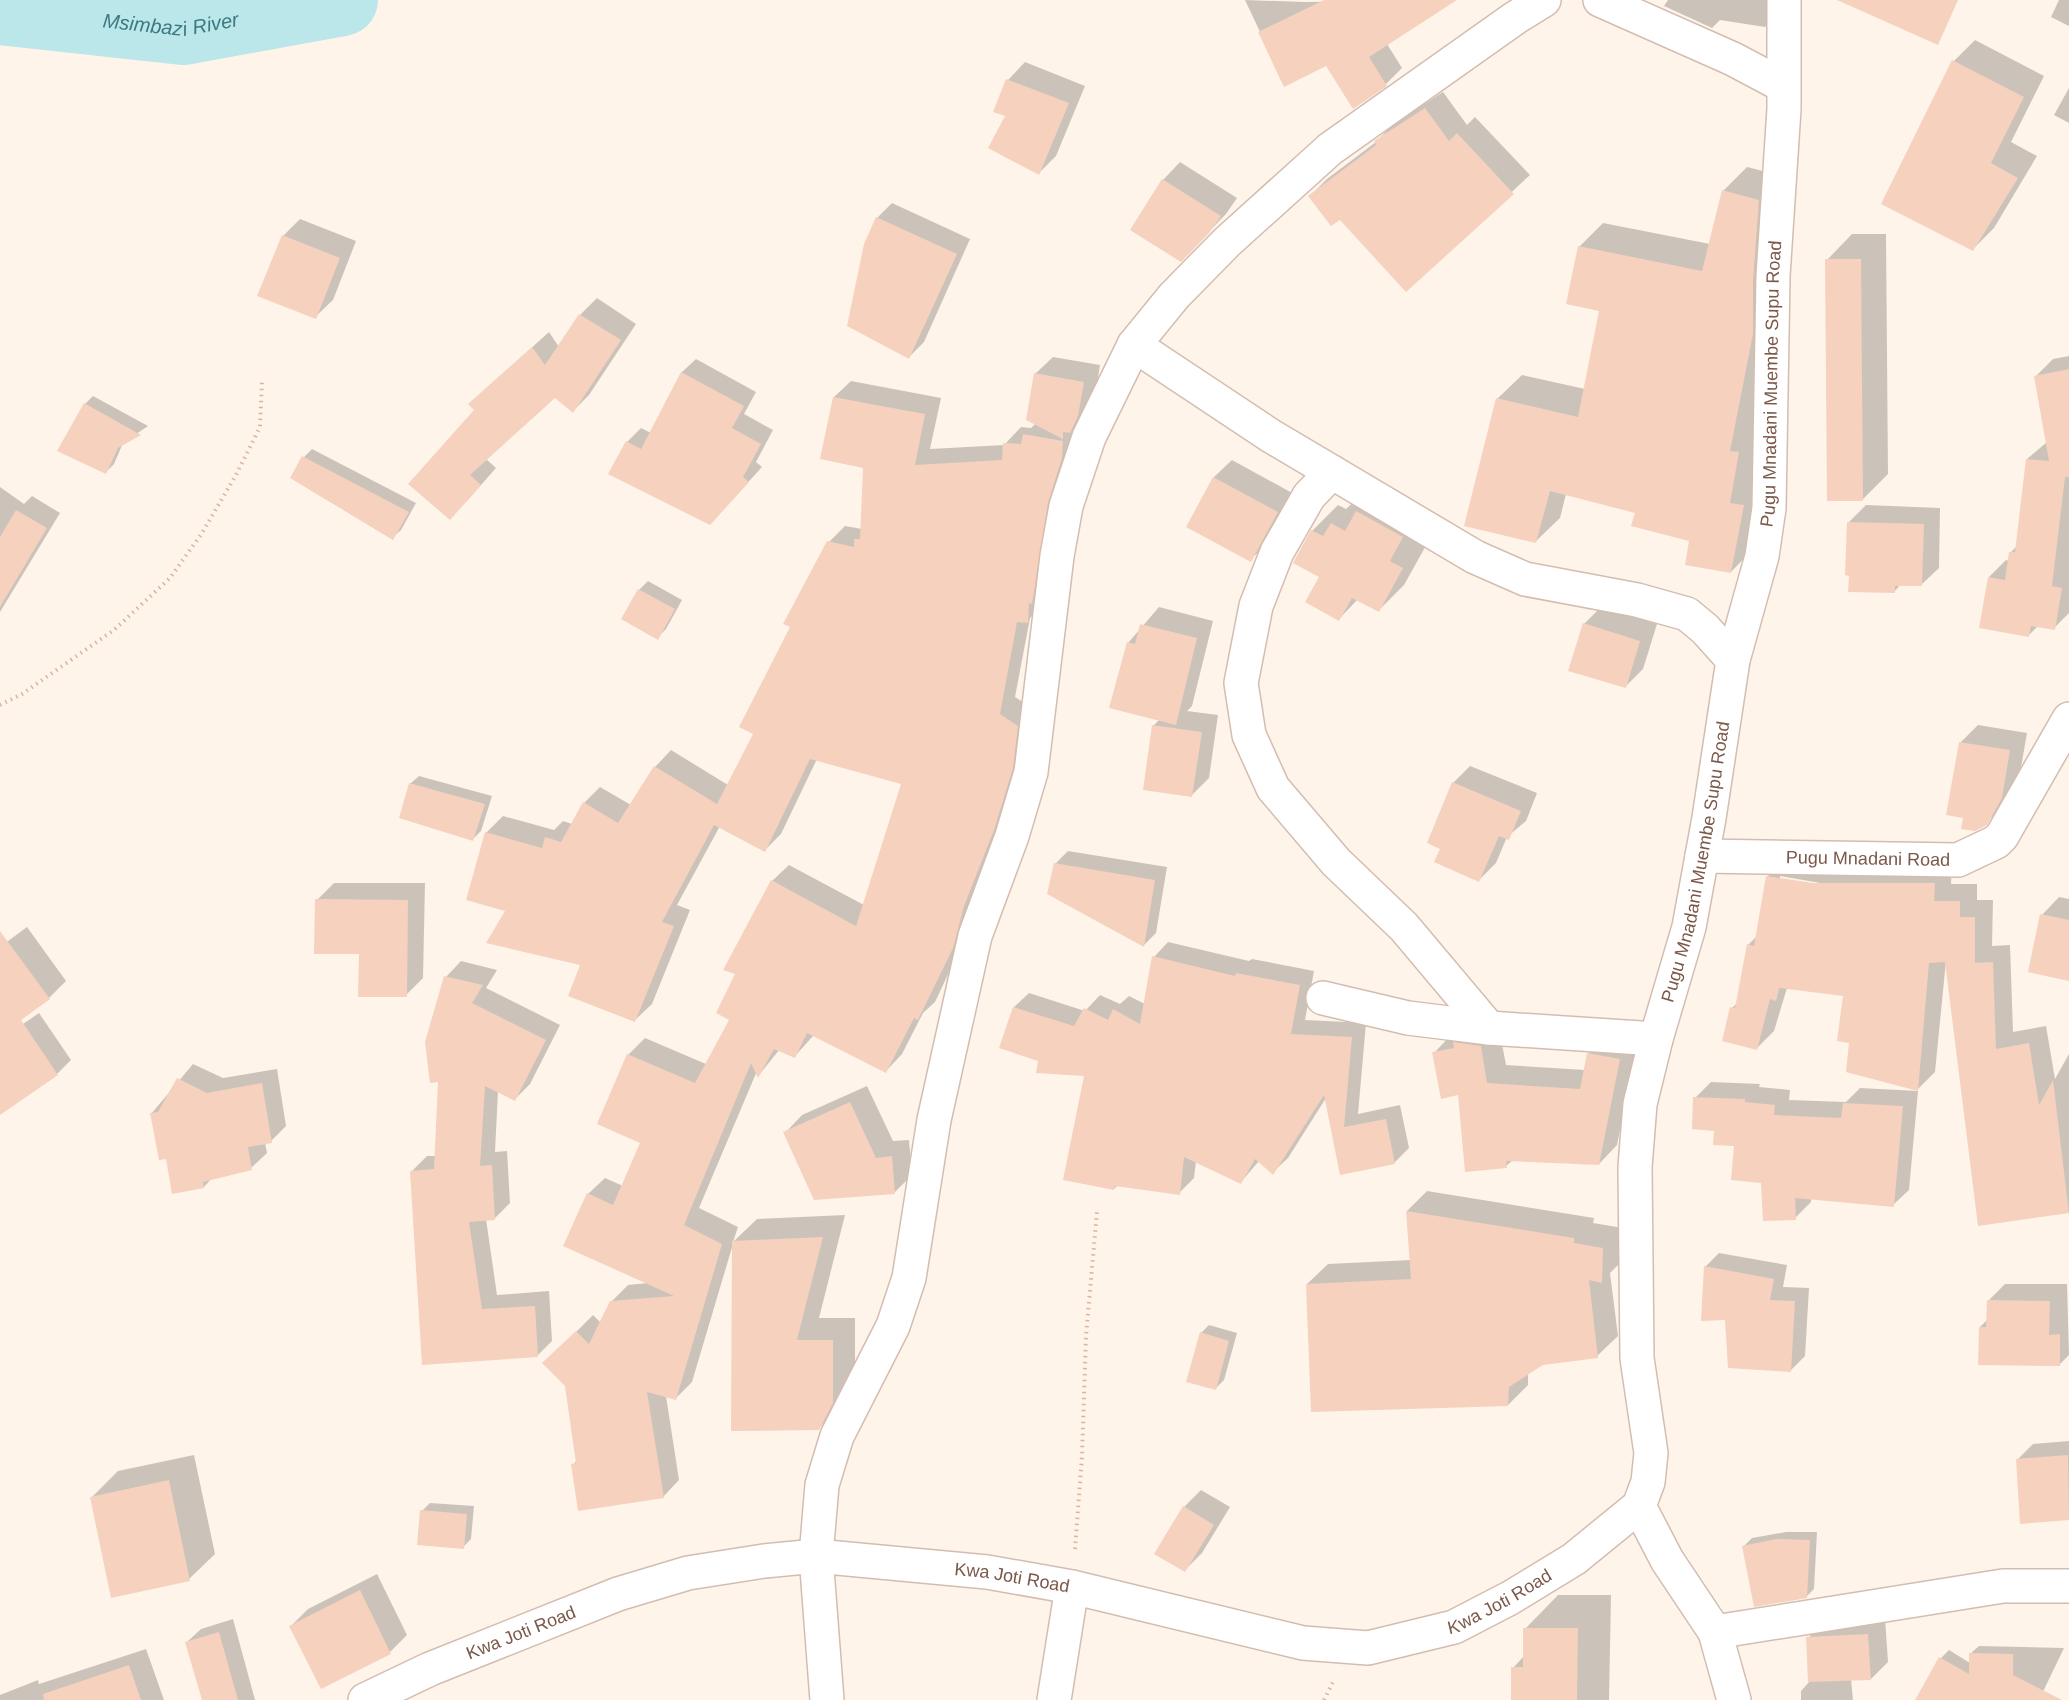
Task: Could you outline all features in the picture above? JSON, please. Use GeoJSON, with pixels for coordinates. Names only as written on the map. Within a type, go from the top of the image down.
{"type":"FeatureCollection","features":[{"type":"Feature","properties":{"kind":"street"},"geometry":{"type":"LineString","coordinates":[[827,1700],[816,1556],[822,1485],[837,1436],[893,1326],[909,1278],[934,1120],[975,936],[1012,836],[1031,772],[1042,670],[1066,506],[1089,437],[1134,345],[1174,296],[1227,242],[1330,149],[1544,0]]}},
{"type":"Feature","properties":{"kind":"street"},"geometry":{"type":"LineString","coordinates":[[1600,0],[1733,59],[1782,85]]}},
{"type":"Feature","properties":{"kind":"street","name":"Pugu Mnadani Muembe Supu Road"},"geometry":{"type":"LineString","coordinates":[[1639,1506],[1648,1482],[1651,1453],[1637,1358],[1635,1167],[1640,1104],[1656,1039],[1689,927],[1732,660],[1762,555],[1769,508],[1773,276],[1784,109],[1782,85],[1784,0]]}},
{"type":"Feature","properties":{"kind":"street"},"geometry":{"type":"LineString","coordinates":[[1134,345],[1271,436],[1439,538],[1526,579],[1637,600],[1687,614],[1705,629],[1732,660]]}},
{"type":"Feature","properties":{"kind":"street"},"geometry":{"type":"LineString","coordinates":[[1332,472],[1309,495],[1277,552],[1256,606],[1241,684],[1249,735],[1273,788],[1336,862],[1404,927],[1489,1028]]}},
{"type":"Feature","properties":{"kind":"street","name":"Pugu Mnadani Road"},"geometry":{"type":"LineString","coordinates":[[1702,856],[1958,860],[1996,842],[2002,836],[2069,719]]}},
{"type":"Feature","properties":{"kind":"street"},"geometry":{"type":"LineString","coordinates":[[1323,998],[1408,1018],[1489,1028],[1656,1039]]}},
{"type":"Feature","properties":{"kind":"street"},"geometry":{"type":"LineString","coordinates":[[1639,1506],[1667,1560],[1715,1632],[1734,1700]]}},
{"type":"Feature","properties":{"kind":"street","name":"Kwa Joti Road"},"geometry":{"type":"LineString","coordinates":[[365,1700],[430,1669],[618,1594],[688,1573],[764,1561],[816,1556],[987,1572],[1072,1587],[1303,1643],[1368,1648],[1454,1627],[1510,1598],[1574,1559],[1639,1506]]}},
{"type":"Feature","properties":{"kind":"street"},"geometry":{"type":"LineString","coordinates":[[1715,1632],[2003,1586],[2069,1586]]}},
{"type":"Feature","properties":{"kind":"street"},"geometry":{"type":"LineString","coordinates":[[1054,1700],[1072,1587]]}},
{"type":"Feature","properties":{"kind":"path"},"geometry":{"type":"LineString","coordinates":[[0,705],[22,694],[114,630],[170,578],[213,514],[260,427],[262,381]]}},
{"type":"Feature","properties":{"kind":"path"},"geometry":{"type":"LineString","coordinates":[[1072,1587],[1082,1457],[1086,1336],[1097,1212]]}},
{"type":"Feature","properties":{"kind":"building"},"geometry":{"type":"Polygon","coordinates":[[[1324,0],[1457,0],[1369,57],[1387,86],[1353,109],[1326,66],[1284,87],[1258,32],[1324,0]]]}},
{"type":"Feature","properties":{"kind":"building"},"geometry":{"type":"Polygon","coordinates":[[[1837,0],[1958,0],[1938,45],[1837,0]]]}},
{"type":"Feature","properties":{"kind":"building"},"geometry":{"type":"Polygon","coordinates":[[[1952,60],[2024,97],[1991,163],[2018,178],[1973,251],[1881,204],[1952,60]]]}},
{"type":"Feature","properties":{"kind":"building"},"geometry":{"type":"Polygon","coordinates":[[[1006,79],[1069,103],[1039,175],[988,148],[1005,116],[993,112],[1006,79]]]}},
{"type":"Feature","properties":{"kind":"building"},"geometry":{"type":"Polygon","coordinates":[[[1425,108],[1449,141],[1457,133],[1514,194],[1406,292],[1340,220],[1331,226],[1308,196],[1376,145],[1374,141],[1425,108]]]}},
{"type":"Feature","properties":{"kind":"building"},"geometry":{"type":"Polygon","coordinates":[[[1162,179],[1221,216],[1209,233],[1181,262],[1130,230],[1162,179]]]}},
{"type":"Feature","properties":{"kind":"building"},"geometry":{"type":"Polygon","coordinates":[[[1722,190],[1759,200],[1753,281],[1753,334],[1730,451],[1739,452],[1730,503],[1744,505],[1731,573],[1685,565],[1689,541],[1631,526],[1635,513],[1550,491],[1536,543],[1464,526],[1496,398],[1578,417],[1599,311],[1566,304],[1578,246],[1702,271],[1722,190]]]}},
{"type":"Feature","properties":{"kind":"building"},"geometry":{"type":"Polygon","coordinates":[[[876,217],[957,254],[909,359],[847,326],[864,244],[876,217]]]}},
{"type":"Feature","properties":{"kind":"building"},"geometry":{"type":"Polygon","coordinates":[[[282,235],[340,258],[316,319],[257,296],[282,235]]]}},
{"type":"Feature","properties":{"kind":"building"},"geometry":{"type":"Polygon","coordinates":[[[1825,259],[1861,259],[1863,501],[1827,501],[1825,259]]]}},
{"type":"Feature","properties":{"kind":"building"},"geometry":{"type":"Polygon","coordinates":[[[579,314],[621,340],[573,413],[555,398],[470,475],[481,485],[450,520],[408,484],[474,410],[468,404],[532,347],[545,365],[579,314]]]}},
{"type":"Feature","properties":{"kind":"building"},"geometry":{"type":"Polygon","coordinates":[[[2069,369],[2069,477],[2065,477],[2052,586],[2062,588],[2055,630],[2031,626],[2029,637],[1979,628],[1988,577],[2005,580],[2009,552],[2015,552],[2026,459],[2049,461],[2034,376],[2069,369]]]}},
{"type":"Feature","properties":{"kind":"building"},"geometry":{"type":"Polygon","coordinates":[[[681,372],[744,406],[732,428],[761,444],[743,477],[749,482],[710,525],[608,474],[626,441],[641,449],[681,372]]]}},
{"type":"Feature","properties":{"kind":"building"},"geometry":{"type":"Polygon","coordinates":[[[1034,373],[1084,382],[1078,416],[1070,433],[1063,432],[1063,439],[1026,420],[1034,373]]]}},
{"type":"Feature","properties":{"kind":"building"},"geometry":{"type":"Polygon","coordinates":[[[833,397],[925,414],[915,465],[1002,460],[1003,443],[1021,444],[1023,434],[1063,441],[1062,458],[1048,503],[1032,604],[1029,603],[1028,623],[1017,622],[1000,714],[1018,726],[1013,768],[994,830],[964,906],[953,948],[918,1020],[914,1018],[886,1073],[807,1033],[795,1058],[774,1049],[758,1078],[751,1063],[684,1225],[722,1244],[676,1400],[647,1392],[664,1498],[578,1511],[571,1464],[576,1463],[565,1386],[542,1363],[576,1331],[589,1344],[610,1301],[674,1296],[563,1246],[587,1193],[613,1205],[640,1143],[597,1124],[627,1054],[695,1083],[729,1020],[716,1013],[735,974],[723,970],[771,880],[856,926],[901,784],[810,759],[765,852],[714,825],[662,922],[674,926],[635,1022],[568,996],[580,965],[486,943],[505,911],[466,900],[485,832],[542,848],[545,837],[561,842],[583,802],[618,823],[654,766],[717,804],[753,734],[739,727],[790,627],[783,624],[827,541],[854,547],[854,539],[860,539],[863,468],[820,459],[833,397]]]}},
{"type":"Feature","properties":{"kind":"building"},"geometry":{"type":"Polygon","coordinates":[[[84,403],[141,435],[118,448],[106,474],[57,451],[84,403]]]}},
{"type":"Feature","properties":{"kind":"building"},"geometry":{"type":"Polygon","coordinates":[[[302,456],[409,512],[393,540],[290,478],[302,456]]]}},
{"type":"Feature","properties":{"kind":"building"},"geometry":{"type":"Polygon","coordinates":[[[1213,477],[1278,512],[1251,562],[1186,527],[1213,477]]]}},
{"type":"Feature","properties":{"kind":"building"},"geometry":{"type":"Polygon","coordinates":[[[16,510],[47,528],[0,607],[0,537],[16,510]]]}},
{"type":"Feature","properties":{"kind":"building"},"geometry":{"type":"Polygon","coordinates":[[[1356,511],[1403,537],[1390,561],[1403,568],[1379,612],[1352,598],[1339,621],[1305,602],[1319,577],[1293,563],[1311,530],[1323,536],[1331,523],[1345,531],[1356,511]]]}},
{"type":"Feature","properties":{"kind":"building"},"geometry":{"type":"Polygon","coordinates":[[[1847,522],[1924,524],[1922,586],[1895,586],[1895,593],[1848,592],[1849,576],[1845,575],[1847,522]]]}},
{"type":"Feature","properties":{"kind":"building"},"geometry":{"type":"Polygon","coordinates":[[[638,589],[675,609],[658,640],[621,619],[638,589]]]}},
{"type":"Feature","properties":{"kind":"building"},"geometry":{"type":"Polygon","coordinates":[[[1583,623],[1640,641],[1626,688],[1568,671],[1583,623]]]}},
{"type":"Feature","properties":{"kind":"building"},"geometry":{"type":"Polygon","coordinates":[[[1140,624],[1197,638],[1176,725],[1109,708],[1127,642],[1135,644],[1140,624]]]}},
{"type":"Feature","properties":{"kind":"building"},"geometry":{"type":"Polygon","coordinates":[[[1152,725],[1202,732],[1192,797],[1143,790],[1152,725]]]}},
{"type":"Feature","properties":{"kind":"building"},"geometry":{"type":"Polygon","coordinates":[[[1959,742],[2010,750],[2002,798],[1987,825],[1975,831],[1961,829],[1963,818],[1946,815],[1959,742]]]}},
{"type":"Feature","properties":{"kind":"building"},"geometry":{"type":"Polygon","coordinates":[[[1452,782],[1521,811],[1509,840],[1499,836],[1479,882],[1434,862],[1440,849],[1427,843],[1452,782]]]}},
{"type":"Feature","properties":{"kind":"building"},"geometry":{"type":"Polygon","coordinates":[[[409,783],[485,804],[473,841],[399,818],[409,783]]]}},
{"type":"Feature","properties":{"kind":"building"},"geometry":{"type":"Polygon","coordinates":[[[1054,863],[1155,880],[1144,947],[1047,894],[1054,863]]]}},
{"type":"Feature","properties":{"kind":"building"},"geometry":{"type":"Polygon","coordinates":[[[1766,876],[1813,883],[1935,883],[1934,901],[1960,901],[1960,917],[1975,917],[1975,963],[1993,962],[1996,1049],[2029,1043],[2039,1105],[2053,1080],[2069,1213],[1978,1226],[1945,962],[1929,963],[1918,1091],[1846,1072],[1849,1043],[1837,1041],[1843,996],[1779,988],[1776,1001],[1770,999],[1757,1050],[1722,1041],[1730,1007],[1735,1008],[1747,944],[1754,946],[1766,876]]]}},
{"type":"Feature","properties":{"kind":"building"},"geometry":{"type":"Polygon","coordinates":[[[315,899],[408,900],[407,997],[358,997],[359,954],[314,954],[315,899]]]}},
{"type":"Feature","properties":{"kind":"building"},"geometry":{"type":"Polygon","coordinates":[[[2040,914],[2069,920],[2069,981],[2028,972],[2040,914]]]}},
{"type":"Feature","properties":{"kind":"building"},"geometry":{"type":"Polygon","coordinates":[[[0,931],[50,999],[21,1020],[58,1075],[0,1115],[0,931]]]}},
{"type":"Feature","properties":{"kind":"building"},"geometry":{"type":"Polygon","coordinates":[[[1152,956],[1235,976],[1236,973],[1300,985],[1291,1034],[1352,1037],[1344,1127],[1386,1119],[1395,1164],[1340,1175],[1324,1095],[1273,1175],[1255,1159],[1241,1184],[1184,1157],[1180,1195],[1115,1186],[1114,1190],[1063,1180],[1084,1076],[1036,1073],[1038,1061],[999,1048],[1013,1007],[1074,1026],[1084,1008],[1108,1020],[1113,1009],[1140,1024],[1152,956]]]}},
{"type":"Feature","properties":{"kind":"building"},"geometry":{"type":"Polygon","coordinates":[[[444,976],[483,985],[472,1003],[546,1040],[515,1101],[485,1086],[480,1166],[492,1165],[495,1220],[469,1222],[482,1309],[535,1306],[538,1357],[422,1365],[410,1171],[434,1169],[438,1082],[430,1083],[425,1042],[444,976]]]}},
{"type":"Feature","properties":{"kind":"building"},"geometry":{"type":"Polygon","coordinates":[[[1453,1042],[1481,1046],[1487,1083],[1580,1089],[1587,1053],[1620,1059],[1599,1165],[1506,1161],[1507,1168],[1465,1172],[1458,1095],[1441,1099],[1432,1052],[1454,1048],[1453,1042]]]}},
{"type":"Feature","properties":{"kind":"building"},"geometry":{"type":"Polygon","coordinates":[[[177,1078],[207,1093],[262,1083],[272,1143],[248,1147],[252,1170],[203,1182],[204,1188],[172,1194],[166,1159],[159,1160],[150,1113],[158,1112],[177,1078]]]}},
{"type":"Feature","properties":{"kind":"building"},"geometry":{"type":"Polygon","coordinates":[[[1693,1097],[1745,1099],[1745,1102],[1775,1105],[1774,1115],[1841,1118],[1843,1103],[1903,1106],[1894,1207],[1795,1198],[1796,1220],[1763,1221],[1761,1183],[1731,1180],[1734,1146],[1713,1145],[1714,1131],[1692,1129],[1693,1097]]]}},
{"type":"Feature","properties":{"kind":"building"},"geometry":{"type":"Polygon","coordinates":[[[850,1102],[876,1158],[892,1156],[895,1194],[814,1200],[783,1132],[850,1102]]]}},
{"type":"Feature","properties":{"kind":"building"},"geometry":{"type":"Polygon","coordinates":[[[1406,1211],[1574,1238],[1574,1243],[1603,1248],[1602,1283],[1589,1280],[1598,1358],[1543,1365],[1509,1387],[1508,1406],[1311,1412],[1306,1284],[1411,1279],[1406,1211]]]}},
{"type":"Feature","properties":{"kind":"building"},"geometry":{"type":"Polygon","coordinates":[[[823,1237],[797,1340],[833,1340],[833,1403],[819,1430],[731,1431],[732,1241],[823,1237]]]}},
{"type":"Feature","properties":{"kind":"building"},"geometry":{"type":"Polygon","coordinates":[[[1704,1266],[1774,1279],[1770,1300],[1795,1301],[1791,1372],[1728,1368],[1725,1320],[1701,1321],[1704,1266]]]}},
{"type":"Feature","properties":{"kind":"building"},"geometry":{"type":"Polygon","coordinates":[[[1987,1300],[2050,1301],[2049,1335],[2060,1334],[2060,1366],[1978,1365],[1979,1327],[1986,1327],[1987,1300]]]}},
{"type":"Feature","properties":{"kind":"building"},"geometry":{"type":"Polygon","coordinates":[[[1200,1332],[1229,1341],[1216,1390],[1186,1382],[1200,1332]]]}},
{"type":"Feature","properties":{"kind":"building"},"geometry":{"type":"Polygon","coordinates":[[[2068,1455],[2069,1520],[2020,1524],[2016,1459],[2068,1455]]]}},
{"type":"Feature","properties":{"kind":"building"},"geometry":{"type":"Polygon","coordinates":[[[169,1480],[190,1581],[111,1598],[90,1497],[169,1480]]]}},
{"type":"Feature","properties":{"kind":"building"},"geometry":{"type":"Polygon","coordinates":[[[1183,1506],[1214,1525],[1185,1572],[1154,1554],[1183,1506]]]}},
{"type":"Feature","properties":{"kind":"building"},"geometry":{"type":"Polygon","coordinates":[[[420,1510],[467,1514],[464,1549],[417,1545],[420,1510]]]}},
{"type":"Feature","properties":{"kind":"building"},"geometry":{"type":"Polygon","coordinates":[[[1776,1539],[1810,1540],[1807,1598],[1754,1607],[1742,1546],[1776,1539]]]}},
{"type":"Feature","properties":{"kind":"building"},"geometry":{"type":"Polygon","coordinates":[[[360,1590],[391,1654],[321,1689],[289,1626],[360,1590]]]}},
{"type":"Feature","properties":{"kind":"building"},"geometry":{"type":"Polygon","coordinates":[[[1523,1628],[1578,1628],[1577,1700],[1511,1700],[1511,1667],[1523,1667],[1523,1628]]]}},
{"type":"Feature","properties":{"kind":"building"},"geometry":{"type":"Polygon","coordinates":[[[219,1632],[238,1700],[202,1700],[185,1642],[219,1632]]]}},
{"type":"Feature","properties":{"kind":"building"},"geometry":{"type":"Polygon","coordinates":[[[1868,1634],[1871,1680],[1808,1682],[1806,1637],[1868,1634]]]}},
{"type":"Feature","properties":{"kind":"building"},"geometry":{"type":"Polygon","coordinates":[[[1969,1653],[2013,1654],[2013,1675],[2062,1700],[1915,1700],[1939,1657],[1969,1674],[1969,1653]]]}},
{"type":"Feature","properties":{"kind":"building"},"geometry":{"type":"Polygon","coordinates":[[[129,1665],[141,1700],[44,1700],[43,1694],[129,1665]]]}},
{"type":"Feature","properties":{"kind":"waterway","name":"Msimbazi River"},"geometry":{"type":"LineString","coordinates":[[0,9],[183,29],[342,0]]}}]}
